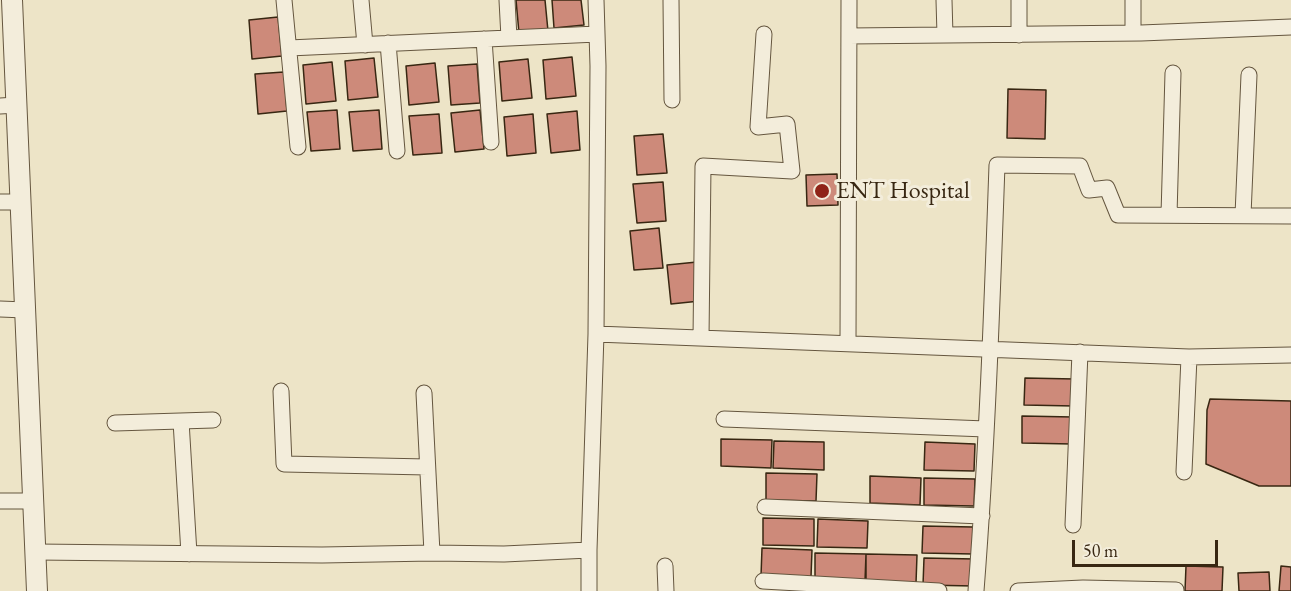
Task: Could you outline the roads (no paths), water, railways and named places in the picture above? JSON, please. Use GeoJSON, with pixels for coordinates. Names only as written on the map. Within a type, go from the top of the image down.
{"type":"FeatureCollection","features":[{"type":"Feature","properties":{"kind":"street"},"geometry":{"type":"LineString","coordinates":[[12,0],[8,106],[21,202],[37,591]]}},
{"type":"Feature","properties":{"kind":"street"},"geometry":{"type":"LineString","coordinates":[[284,0],[298,147]]}},
{"type":"Feature","properties":{"kind":"street"},"geometry":{"type":"LineString","coordinates":[[361,0],[365,45]]}},
{"type":"Feature","properties":{"kind":"street"},"geometry":{"type":"LineString","coordinates":[[507,0],[509,38]]}},
{"type":"Feature","properties":{"kind":"street"},"geometry":{"type":"LineString","coordinates":[[589,591],[596,334],[596,0]]}},
{"type":"Feature","properties":{"kind":"street"},"geometry":{"type":"LineString","coordinates":[[671,0],[672,100]]}},
{"type":"Feature","properties":{"kind":"street"},"geometry":{"type":"LineString","coordinates":[[848,344],[849,0]]}},
{"type":"Feature","properties":{"kind":"street"},"geometry":{"type":"LineString","coordinates":[[944,0],[945,35]]}},
{"type":"Feature","properties":{"kind":"street"},"geometry":{"type":"LineString","coordinates":[[1019,0],[1019,34]]}},
{"type":"Feature","properties":{"kind":"street"},"geometry":{"type":"LineString","coordinates":[[1133,0],[1133,33]]}},
{"type":"Feature","properties":{"kind":"street"},"geometry":{"type":"LineString","coordinates":[[849,36],[1133,33],[1291,27]]}},
{"type":"Feature","properties":{"kind":"street"},"geometry":{"type":"LineString","coordinates":[[288,48],[597,34]]}},
{"type":"Feature","properties":{"kind":"street"},"geometry":{"type":"LineString","coordinates":[[701,338],[703,166],[792,171],[787,124],[759,127],[764,34]]}},
{"type":"Feature","properties":{"kind":"street"},"geometry":{"type":"LineString","coordinates":[[484,39],[491,142]]}},
{"type":"Feature","properties":{"kind":"street"},"geometry":{"type":"LineString","coordinates":[[388,44],[397,151]]}},
{"type":"Feature","properties":{"kind":"street"},"geometry":{"type":"LineString","coordinates":[[1169,215],[1173,73]]}},
{"type":"Feature","properties":{"kind":"street"},"geometry":{"type":"LineString","coordinates":[[1243,215],[1249,75]]}},
{"type":"Feature","properties":{"kind":"street"},"geometry":{"type":"LineString","coordinates":[[976,591],[991,349],[997,165],[1080,166],[1089,190],[1107,188],[1119,215],[1291,216]]}},
{"type":"Feature","properties":{"kind":"street"},"geometry":{"type":"LineString","coordinates":[[0,202],[21,202]]}},
{"type":"Feature","properties":{"kind":"street"},"geometry":{"type":"LineString","coordinates":[[0,309],[25,310]]}},
{"type":"Feature","properties":{"kind":"street"},"geometry":{"type":"LineString","coordinates":[[596,334],[1189,357],[1291,355]]}},
{"type":"Feature","properties":{"kind":"street"},"geometry":{"type":"LineString","coordinates":[[1073,525],[1080,352]]}},
{"type":"Feature","properties":{"kind":"street"},"geometry":{"type":"LineString","coordinates":[[1184,472],[1189,357]]}},
{"type":"Feature","properties":{"kind":"street"},"geometry":{"type":"LineString","coordinates":[[281,391],[284,464],[428,467]]}},
{"type":"Feature","properties":{"kind":"street"},"geometry":{"type":"LineString","coordinates":[[424,393],[432,553]]}},
{"type":"Feature","properties":{"kind":"street"},"geometry":{"type":"LineString","coordinates":[[724,419],[986,429]]}},
{"type":"Feature","properties":{"kind":"street"},"geometry":{"type":"LineString","coordinates":[[115,423],[213,420]]}},
{"type":"Feature","properties":{"kind":"street"},"geometry":{"type":"LineString","coordinates":[[181,421],[189,554]]}},
{"type":"Feature","properties":{"kind":"street"},"geometry":{"type":"LineString","coordinates":[[0,501],[33,501]]}},
{"type":"Feature","properties":{"kind":"street"},"geometry":{"type":"LineString","coordinates":[[765,507],[982,516]]}},
{"type":"Feature","properties":{"kind":"street"},"geometry":{"type":"LineString","coordinates":[[36,552],[322,555],[504,554],[589,550]]}},
{"type":"Feature","properties":{"kind":"street"},"geometry":{"type":"LineString","coordinates":[[665,566],[666,591]]}},
{"type":"Feature","properties":{"kind":"street"},"geometry":{"type":"LineString","coordinates":[[763,581],[939,591]]}},
{"type":"Feature","properties":{"kind":"street"},"geometry":{"type":"LineString","coordinates":[[1018,591],[1176,590]]}},
{"type":"Feature","properties":{"kind":"place","name":"ENT Hospital"},"geometry":{"type":"Point","coordinates":[822,191]}}]}
